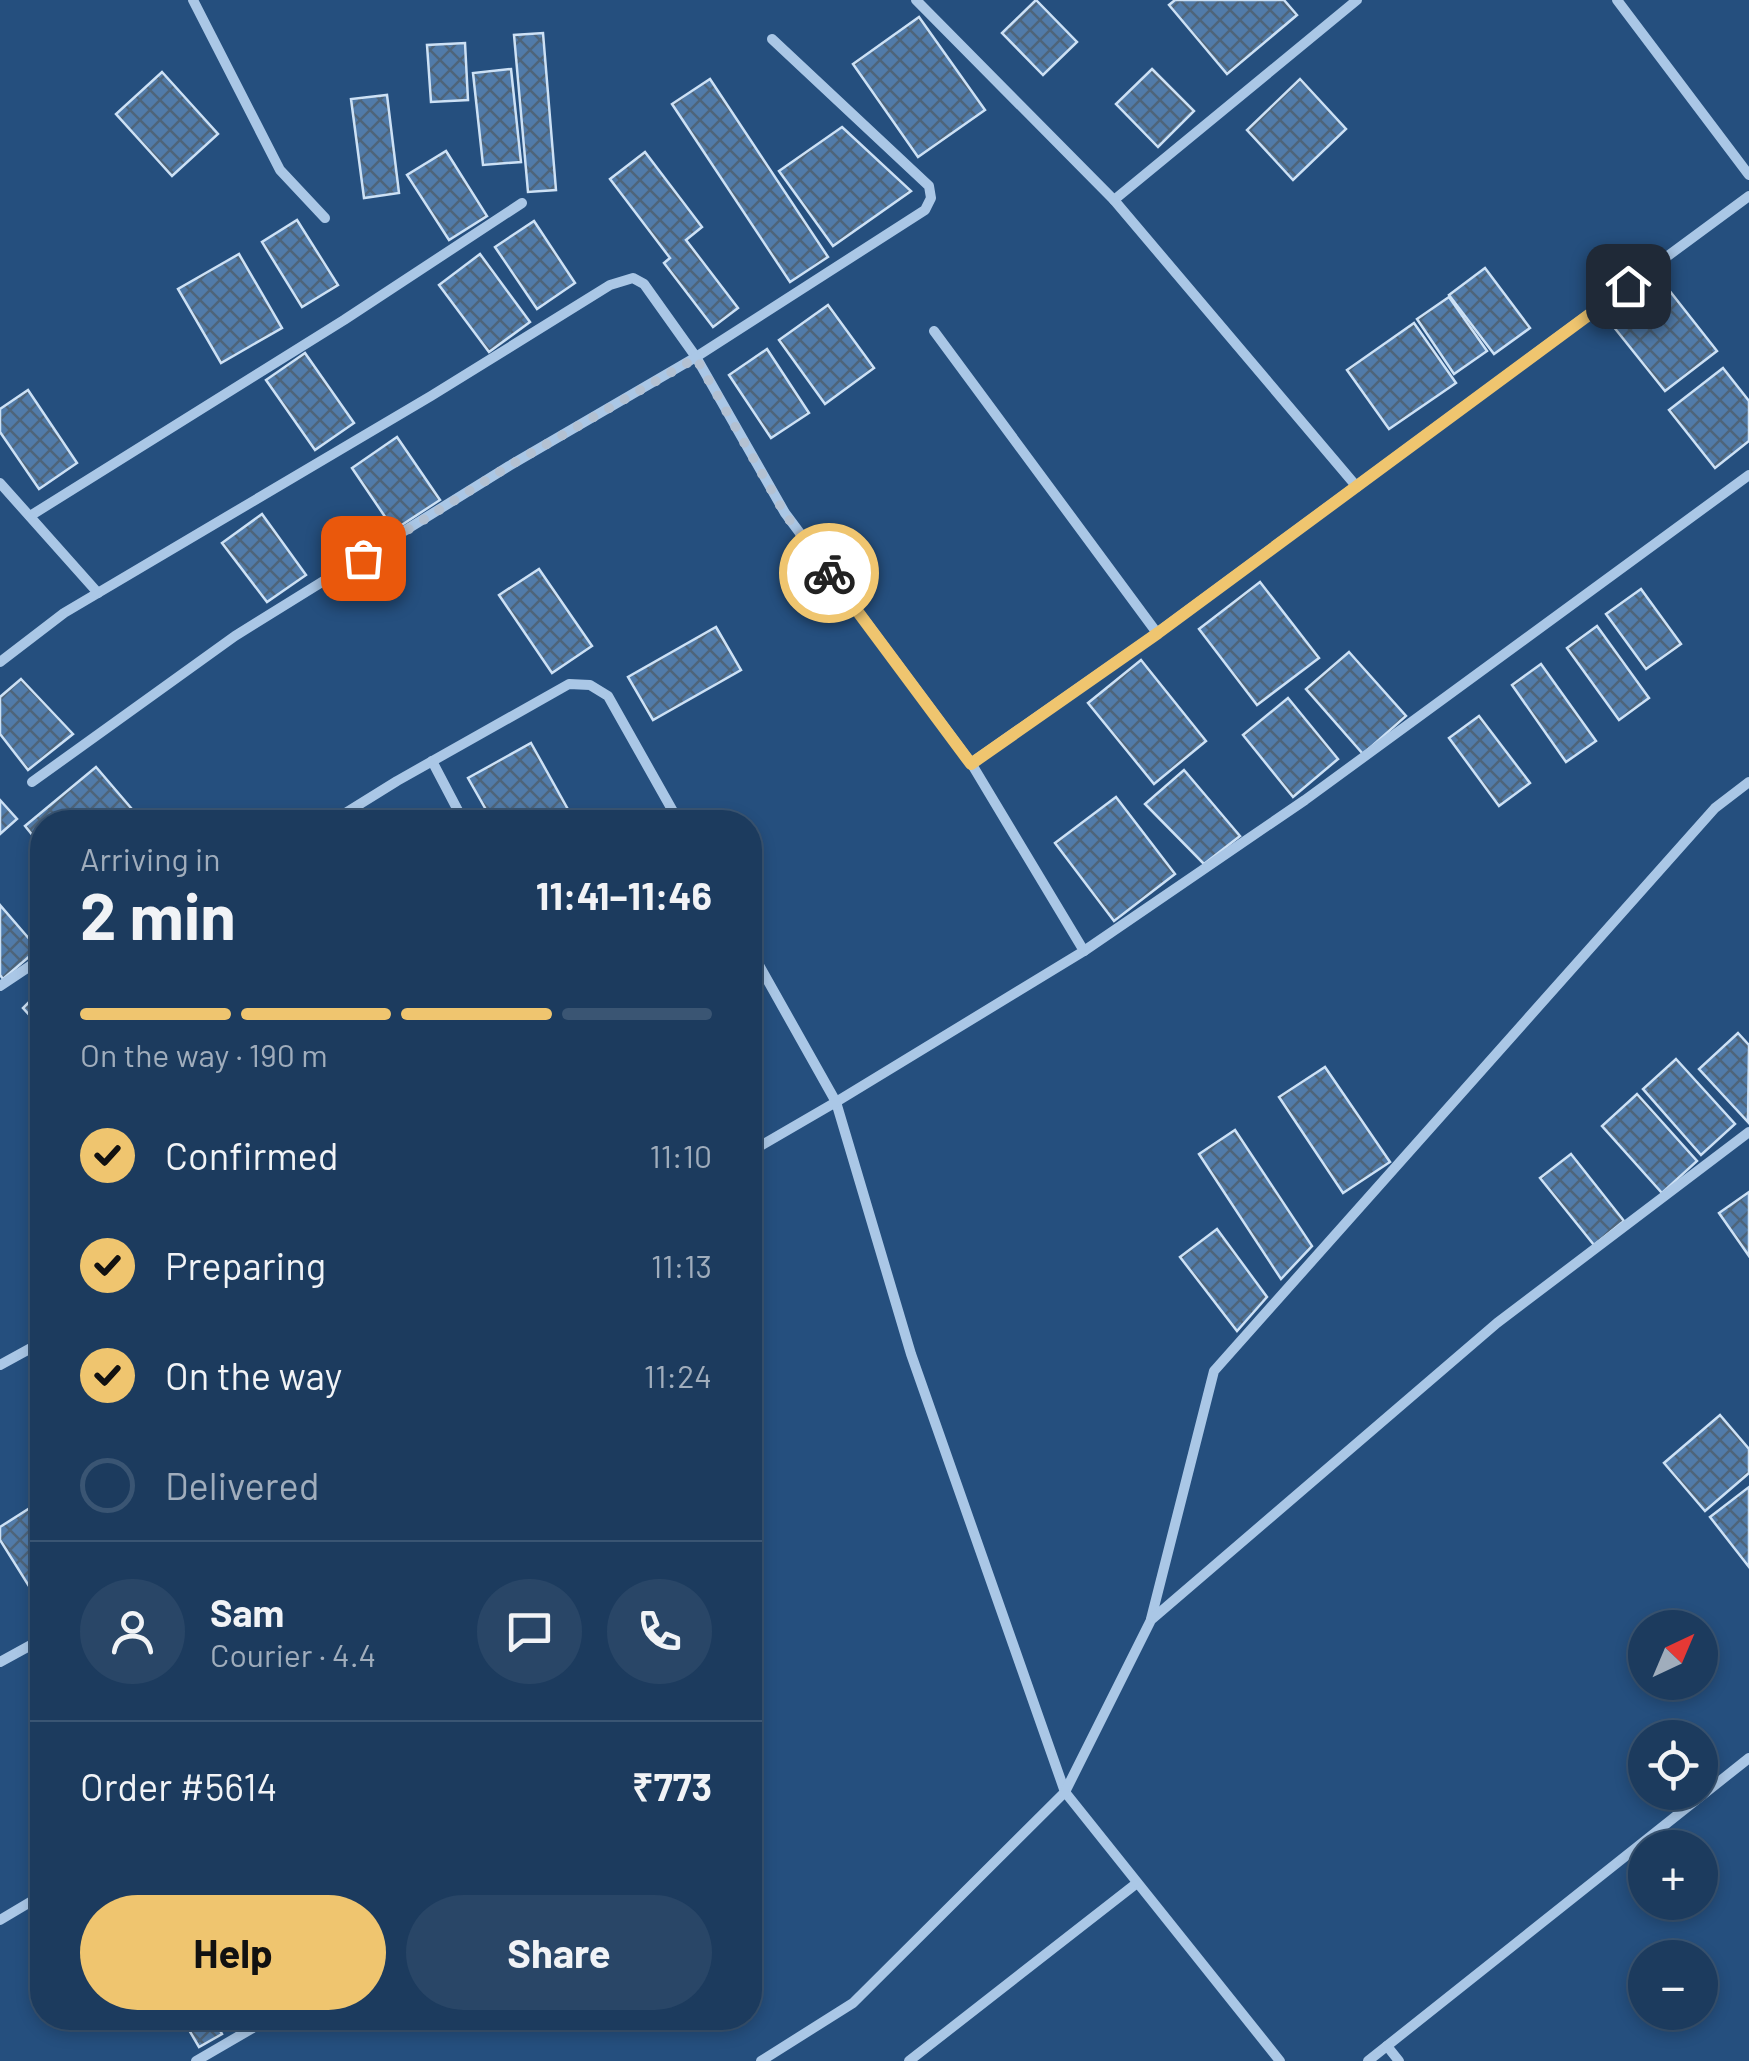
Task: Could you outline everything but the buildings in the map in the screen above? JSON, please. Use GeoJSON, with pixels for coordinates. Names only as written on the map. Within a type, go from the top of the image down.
{"type":"FeatureCollection","features":[{"type":"Feature","properties":{"kind":"street"},"geometry":{"type":"LineString","coordinates":[[193,0],[280,170],[326,218]]}},
{"type":"Feature","properties":{"kind":"street"},"geometry":{"type":"LineString","coordinates":[[916,0],[1114,200],[1357,487]]}},
{"type":"Feature","properties":{"kind":"street"},"geometry":{"type":"LineString","coordinates":[[1114,200],[1356,0]]}},
{"type":"Feature","properties":{"kind":"street"},"geometry":{"type":"LineString","coordinates":[[1617,0],[1749,175]]}},
{"type":"Feature","properties":{"kind":"street"},"geometry":{"type":"LineString","coordinates":[[32,782],[235,636],[509,466],[696,358],[925,210],[931,198],[928,186],[772,39]]}},
{"type":"Feature","properties":{"kind":"street"},"geometry":{"type":"LineString","coordinates":[[971,764],[1158,633],[1749,196]]}},
{"type":"Feature","properties":{"kind":"street"},"geometry":{"type":"LineString","coordinates":[[30,516],[328,331],[522,204]]}},
{"type":"Feature","properties":{"kind":"street"},"geometry":{"type":"LineString","coordinates":[[0,662],[64,613],[622,280],[634,278],[644,284],[696,358],[785,514],[971,764],[1084,951]]}},
{"type":"Feature","properties":{"kind":"street"},"geometry":{"type":"LineString","coordinates":[[934,331],[1158,633]]}},
{"type":"Feature","properties":{"kind":"street"},"geometry":{"type":"LineString","coordinates":[[762,1145],[1084,951],[1304,800],[1749,475]]}},
{"type":"Feature","properties":{"kind":"street"},"geometry":{"type":"LineString","coordinates":[[0,483],[98,593]]}},
{"type":"Feature","properties":{"kind":"street"},"geometry":{"type":"LineString","coordinates":[[351,810],[569,684],[590,685],[608,696],[672,810]]}},
{"type":"Feature","properties":{"kind":"street"},"geometry":{"type":"LineString","coordinates":[[432,761],[458,810]]}},
{"type":"Feature","properties":{"kind":"street"},"geometry":{"type":"LineString","coordinates":[[760,2061],[853,2003],[1065,1792],[1151,1620],[1214,1372],[1715,808],[1749,782]]}},
{"type":"Feature","properties":{"kind":"street"},"geometry":{"type":"LineString","coordinates":[[0,986],[30,966]]}},
{"type":"Feature","properties":{"kind":"street"},"geometry":{"type":"LineString","coordinates":[[762,970],[836,1102],[911,1354],[1065,1792],[1280,2061]]}},
{"type":"Feature","properties":{"kind":"street"},"geometry":{"type":"LineString","coordinates":[[1151,1620],[1497,1323],[1749,1132]]}},
{"type":"Feature","properties":{"kind":"street"},"geometry":{"type":"LineString","coordinates":[[0,1365],[30,1349]]}},
{"type":"Feature","properties":{"kind":"street"},"geometry":{"type":"LineString","coordinates":[[0,1662],[30,1646]]}},
{"type":"Feature","properties":{"kind":"street"},"geometry":{"type":"LineString","coordinates":[[1368,2061],[1749,1758]]}},
{"type":"Feature","properties":{"kind":"street"},"geometry":{"type":"LineString","coordinates":[[909,2061],[1137,1883]]}},
{"type":"Feature","properties":{"kind":"street"},"geometry":{"type":"LineString","coordinates":[[0,1920],[30,1902]]}},
{"type":"Feature","properties":{"kind":"street"},"geometry":{"type":"LineString","coordinates":[[196,2061],[249,2030]]}},
{"type":"Feature","properties":{"kind":"street"},"geometry":{"type":"LineString","coordinates":[[1387,2046],[1399,2061]]}},
{"type":"Feature","properties":{"kind":"way so far"},"geometry":{"type":"LineString","coordinates":[[363,558],[509,466],[696,358],[785,514],[829,573]]}},
{"type":"Feature","properties":{"kind":"route"},"geometry":{"type":"LineString","coordinates":[[829,573],[971,764],[1158,633],[1628,286]]}}]}
